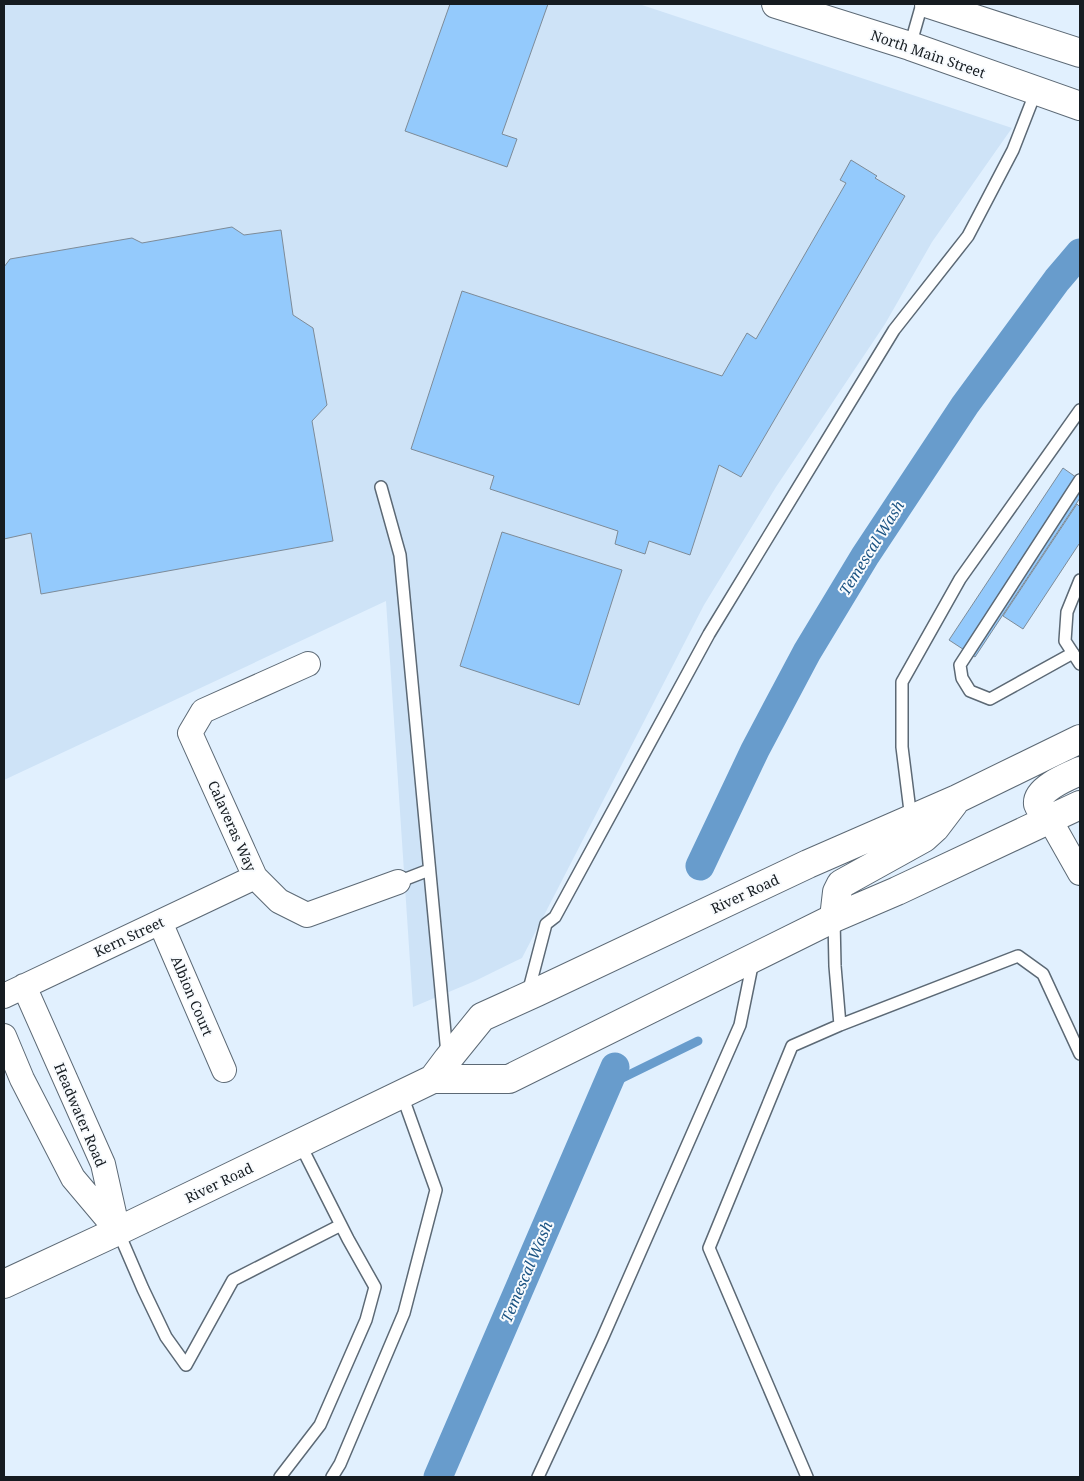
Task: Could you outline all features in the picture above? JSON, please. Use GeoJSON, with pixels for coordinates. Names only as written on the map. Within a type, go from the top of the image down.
{"type":"FeatureCollection","features":[{"type":"Feature","properties":{"kind":"main road","name":"North Main Street"},"geometry":{"type":"LineString","coordinates":[[776,4],[910,46],[1074,104]]}},
{"type":"Feature","properties":{"kind":"main road"},"geometry":{"type":"LineString","coordinates":[[929,4],[1078,50]]}},
{"type":"Feature","properties":{"kind":"main road","name":"River Road"},"geometry":{"type":"LineString","coordinates":[[4,1284],[402,1094],[440,1069],[482,1017],[808,864],[957,799],[1080,740]]}},
{"type":"Feature","properties":{"kind":"main road"},"geometry":{"type":"LineString","coordinates":[[1050,820],[1038,803],[1040,796],[1045,789],[1080,771]]}},
{"type":"Feature","properties":{"kind":"main road"},"geometry":{"type":"LineString","coordinates":[[834,918],[837,892],[841,884],[924,838],[935,828],[957,799]]}},
{"type":"Feature","properties":{"kind":"main road","name":"River Road"},"geometry":{"type":"LineString","coordinates":[[440,1069],[509,1079],[834,918],[897,891],[1080,805]]}},
{"type":"Feature","properties":{"kind":"street","name":"Calaveras Way"},"geometry":{"type":"LineString","coordinates":[[308,664],[203,711],[190,733],[255,877],[279,901],[307,914],[398,882]]}},
{"type":"Feature","properties":{"kind":"street"},"geometry":{"type":"LineString","coordinates":[[1050,820],[1080,873]]}},
{"type":"Feature","properties":{"kind":"street","name":"Kern Street"},"geometry":{"type":"LineString","coordinates":[[14,991],[255,877]]}},
{"type":"Feature","properties":{"kind":"street","name":"Albion Court"},"geometry":{"type":"LineString","coordinates":[[160,922],[224,1070]]}},
{"type":"Feature","properties":{"kind":"street","name":"Headwater Road"},"geometry":{"type":"LineString","coordinates":[[14,991],[103,1164],[118,1231]]}},
{"type":"Feature","properties":{"kind":"street"},"geometry":{"type":"LineString","coordinates":[[4,1036],[22,1078],[73,1178],[118,1231]]}},
{"type":"Feature","properties":{"kind":"lane"},"geometry":{"type":"LineString","coordinates":[[910,46],[922,4]]}},
{"type":"Feature","properties":{"kind":"lane"},"geometry":{"type":"LineString","coordinates":[[532,995],[546,924],[555,917],[709,634],[894,330],[968,236],[1012,150],[1036,91]]}},
{"type":"Feature","properties":{"kind":"lane"},"geometry":{"type":"LineString","coordinates":[[911,819],[902,747],[902,682],[960,579],[1080,410]]}},
{"type":"Feature","properties":{"kind":"lane"},"geometry":{"type":"LineString","coordinates":[[1073,653],[990,699],[970,691],[962,678],[960,665],[1080,480]]}},
{"type":"Feature","properties":{"kind":"lane"},"geometry":{"type":"LineString","coordinates":[[380,487],[400,555],[430,870],[440,1069]]}},
{"type":"Feature","properties":{"kind":"lane"},"geometry":{"type":"LineString","coordinates":[[1080,580],[1067,612],[1065,642],[1080,664]]}},
{"type":"Feature","properties":{"kind":"lane","name":"Calaveras Way"},"geometry":{"type":"LineString","coordinates":[[398,882],[430,870]]}},
{"type":"Feature","properties":{"kind":"lane"},"geometry":{"type":"LineString","coordinates":[[834,918],[835,966],[840,1025]]}},
{"type":"Feature","properties":{"kind":"lane"},"geometry":{"type":"LineString","coordinates":[[808,1477],[709,1248],[792,1046],[840,1025],[1018,956],[1043,974],[1080,1054]]}},
{"type":"Feature","properties":{"kind":"lane"},"geometry":{"type":"LineString","coordinates":[[538,1477],[602,1339],[740,1026],[754,958]]}},
{"type":"Feature","properties":{"kind":"lane"},"geometry":{"type":"LineString","coordinates":[[332,1477],[340,1464],[404,1313],[436,1190],[402,1094]]}},
{"type":"Feature","properties":{"kind":"lane"},"geometry":{"type":"LineString","coordinates":[[280,1477],[320,1425],[366,1320],[375,1287],[300,1144]]}},
{"type":"Feature","properties":{"kind":"lane"},"geometry":{"type":"LineString","coordinates":[[118,1231],[166,1337],[186,1365],[233,1280],[341,1224]]}},
{"type":"Feature","properties":{"kind":"shaded area"},"geometry":{"type":"Polygon","coordinates":[[[4,4],[639,4],[1012,128],[932,242],[885,324],[776,487],[704,605],[522,958],[475,981],[413,1007],[386,601],[4,780],[4,4]]]}},
{"type":"Feature","properties":{"kind":"building"},"geometry":{"type":"Polygon","coordinates":[[[450,4],[548,4],[502,134],[517,139],[507,167],[405,131],[450,4]]]}},
{"type":"Feature","properties":{"kind":"building"},"geometry":{"type":"Polygon","coordinates":[[[851,160],[877,176],[875,178],[905,196],[741,477],[719,465],[690,555],[649,541],[645,554],[615,544],[618,531],[490,489],[494,476],[411,449],[462,291],[722,376],[747,333],[756,339],[846,183],[840,180],[851,160]]]}},
{"type":"Feature","properties":{"kind":"building"},"geometry":{"type":"Polygon","coordinates":[[[232,227],[244,235],[281,230],[293,315],[313,328],[327,405],[312,421],[333,541],[41,594],[31,533],[4,539],[4,267],[10,259],[132,238],[142,243],[232,227]]]}},
{"type":"Feature","properties":{"kind":"building"},"geometry":{"type":"Polygon","coordinates":[[[1063,468],[1080,480],[1080,498],[975,657],[949,640],[1063,468]]]}},
{"type":"Feature","properties":{"kind":"building"},"geometry":{"type":"Polygon","coordinates":[[[1077,504],[1080,507],[1080,545],[1023,629],[1003,616],[1077,504]]]}},
{"type":"Feature","properties":{"kind":"building"},"geometry":{"type":"Polygon","coordinates":[[[502,532],[622,570],[579,705],[460,666],[502,532]]]}},
{"type":"Feature","properties":{"kind":"waterway","name":"Temescal Wash"},"geometry":{"type":"LineString","coordinates":[[700,866],[755,750],[807,652],[865,556],[965,405],[1057,280],[1080,253]]}},
{"type":"Feature","properties":{"kind":"waterway"},"geometry":{"type":"LineString","coordinates":[[606,1086],[698,1041]]}},
{"type":"Feature","properties":{"kind":"waterway","name":"Temescal Wash"},"geometry":{"type":"LineString","coordinates":[[438,1477],[615,1067]]}}]}
